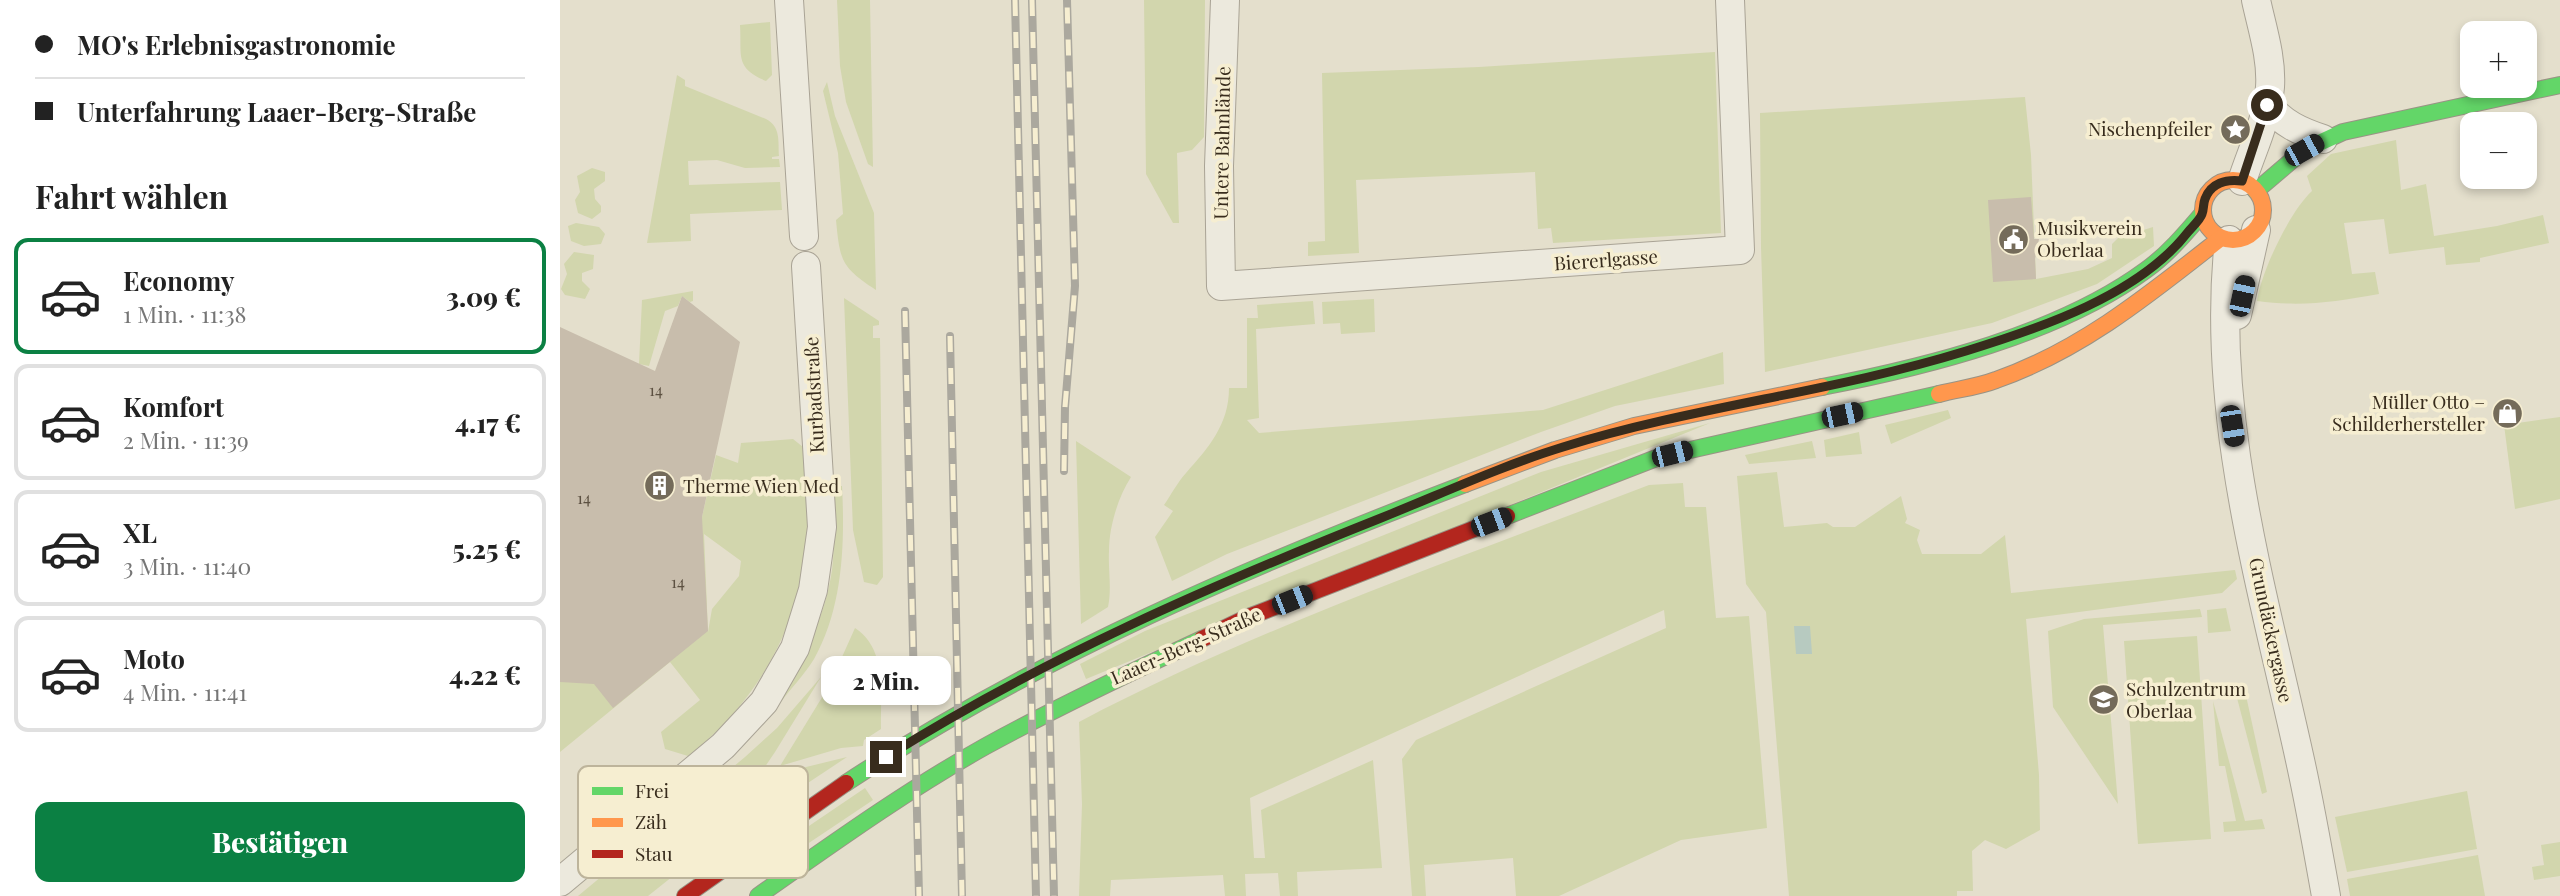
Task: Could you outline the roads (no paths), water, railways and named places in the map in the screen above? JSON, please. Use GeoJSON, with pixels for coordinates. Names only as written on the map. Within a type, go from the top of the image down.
{"type":"FeatureCollection","features":[{"type":"Feature","properties":{"kind":"main road"},"geometry":{"type":"LineString","coordinates":[[2249,186],[2323,139],[2381,122],[2560,85]]}},
{"type":"Feature","properties":{"kind":"main road"},"geometry":{"type":"LineString","coordinates":[[808,810],[867,769],[984,699],[1081,648],[1248,570],[1560,447],[1661,419],[1875,377],[2005,339],[2076,310],[2139,278],[2178,246],[2202,214],[2204,200],[2215,186],[2232,180],[2249,186],[2262,204],[2262,218],[2256,230],[2239,240],[2225,239],[2206,224],[2202,214]]}},
{"type":"Feature","properties":{"kind":"main road","name":"Laaer-Berg-Straße"},"geometry":{"type":"LineString","coordinates":[[808,861],[939,773],[1081,695],[1246,618],[1659,457],[1995,381],[2039,362],[2114,321],[2225,239]]}},
{"type":"Feature","properties":{"kind":"main road"},"geometry":{"type":"LineString","coordinates":[[685,896],[711,878]]}},
{"type":"Feature","properties":{"kind":"main road","name":"Laaer-Berg-Straße"},"geometry":{"type":"LineString","coordinates":[[758,896],[784,878]]}},
{"type":"Feature","properties":{"kind":"street"},"geometry":{"type":"LineString","coordinates":[[789,0],[804,236]]}},
{"type":"Feature","properties":{"kind":"street","name":"Untere Bahnlände"},"geometry":{"type":"LineString","coordinates":[[1221,286],[1219,166],[1225,0]]}},
{"type":"Feature","properties":{"kind":"street","name":"Biererlgasse"},"geometry":{"type":"LineString","coordinates":[[1221,286],[1740,250],[1730,0]]}},
{"type":"Feature","properties":{"kind":"street"},"geometry":{"type":"LineString","coordinates":[[2249,186],[2267,105],[2269,69],[2256,0]]}},
{"type":"Feature","properties":{"kind":"street"},"geometry":{"type":"LineString","coordinates":[[2267,105],[2281,120],[2296,130],[2323,139]]}},
{"type":"Feature","properties":{"kind":"street","name":"Grundäckergasse"},"geometry":{"type":"LineString","coordinates":[[2227,363],[2256,230]]}},
{"type":"Feature","properties":{"kind":"street","name":"Grundäckergasse"},"geometry":{"type":"LineString","coordinates":[[2225,239],[2224,301],[2229,405],[2238,469],[2301,763],[2326,896]]}},
{"type":"Feature","properties":{"kind":"street","name":"Kurbadstraße"},"geometry":{"type":"LineString","coordinates":[[699,766],[723,746],[764,702],[795,648],[813,590],[822,527],[806,266]]}},
{"type":"Feature","properties":{"kind":"street","name":"Grundäckergasse"},"geometry":{"type":"LineString","coordinates":[[2188,266],[2207,271],[2224,301]]}},
{"type":"Feature","properties":{"kind":"street","name":"Kurbadstraße"},"geometry":{"type":"LineString","coordinates":[[560,882],[578,867]]}},
{"type":"Feature","properties":{"kind":"railway"},"geometry":{"type":"LineString","coordinates":[[1015,0],[1036,896]]}},
{"type":"Feature","properties":{"kind":"railway"},"geometry":{"type":"LineString","coordinates":[[1032,0],[1054,896]]}},
{"type":"Feature","properties":{"kind":"railway"},"geometry":{"type":"LineString","coordinates":[[1064,471],[1065,407],[1075,286],[1067,0]]}},
{"type":"Feature","properties":{"kind":"railway"},"geometry":{"type":"LineString","coordinates":[[905,311],[919,896]]}},
{"type":"Feature","properties":{"kind":"railway"},"geometry":{"type":"LineString","coordinates":[[950,336],[962,896]]}},
{"type":"Feature","properties":{"kind":"place","name":"Nischenpfeiler"},"geometry":{"type":"Point","coordinates":[2235,129]}},
{"type":"Feature","properties":{"kind":"place","name":"Musikverein Oberlaa"},"geometry":{"type":"Point","coordinates":[2014,239]}},
{"type":"Feature","properties":{"kind":"place","name":"Müller Otto – Schilderhersteller"},"geometry":{"type":"Point","coordinates":[2508,413]}},
{"type":"Feature","properties":{"kind":"place","name":"Therme Wien Med"},"geometry":{"type":"Point","coordinates":[660,486]}},
{"type":"Feature","properties":{"kind":"place","name":"Schulzentrum Oberlaa"},"geometry":{"type":"Point","coordinates":[2103,700]}}]}
